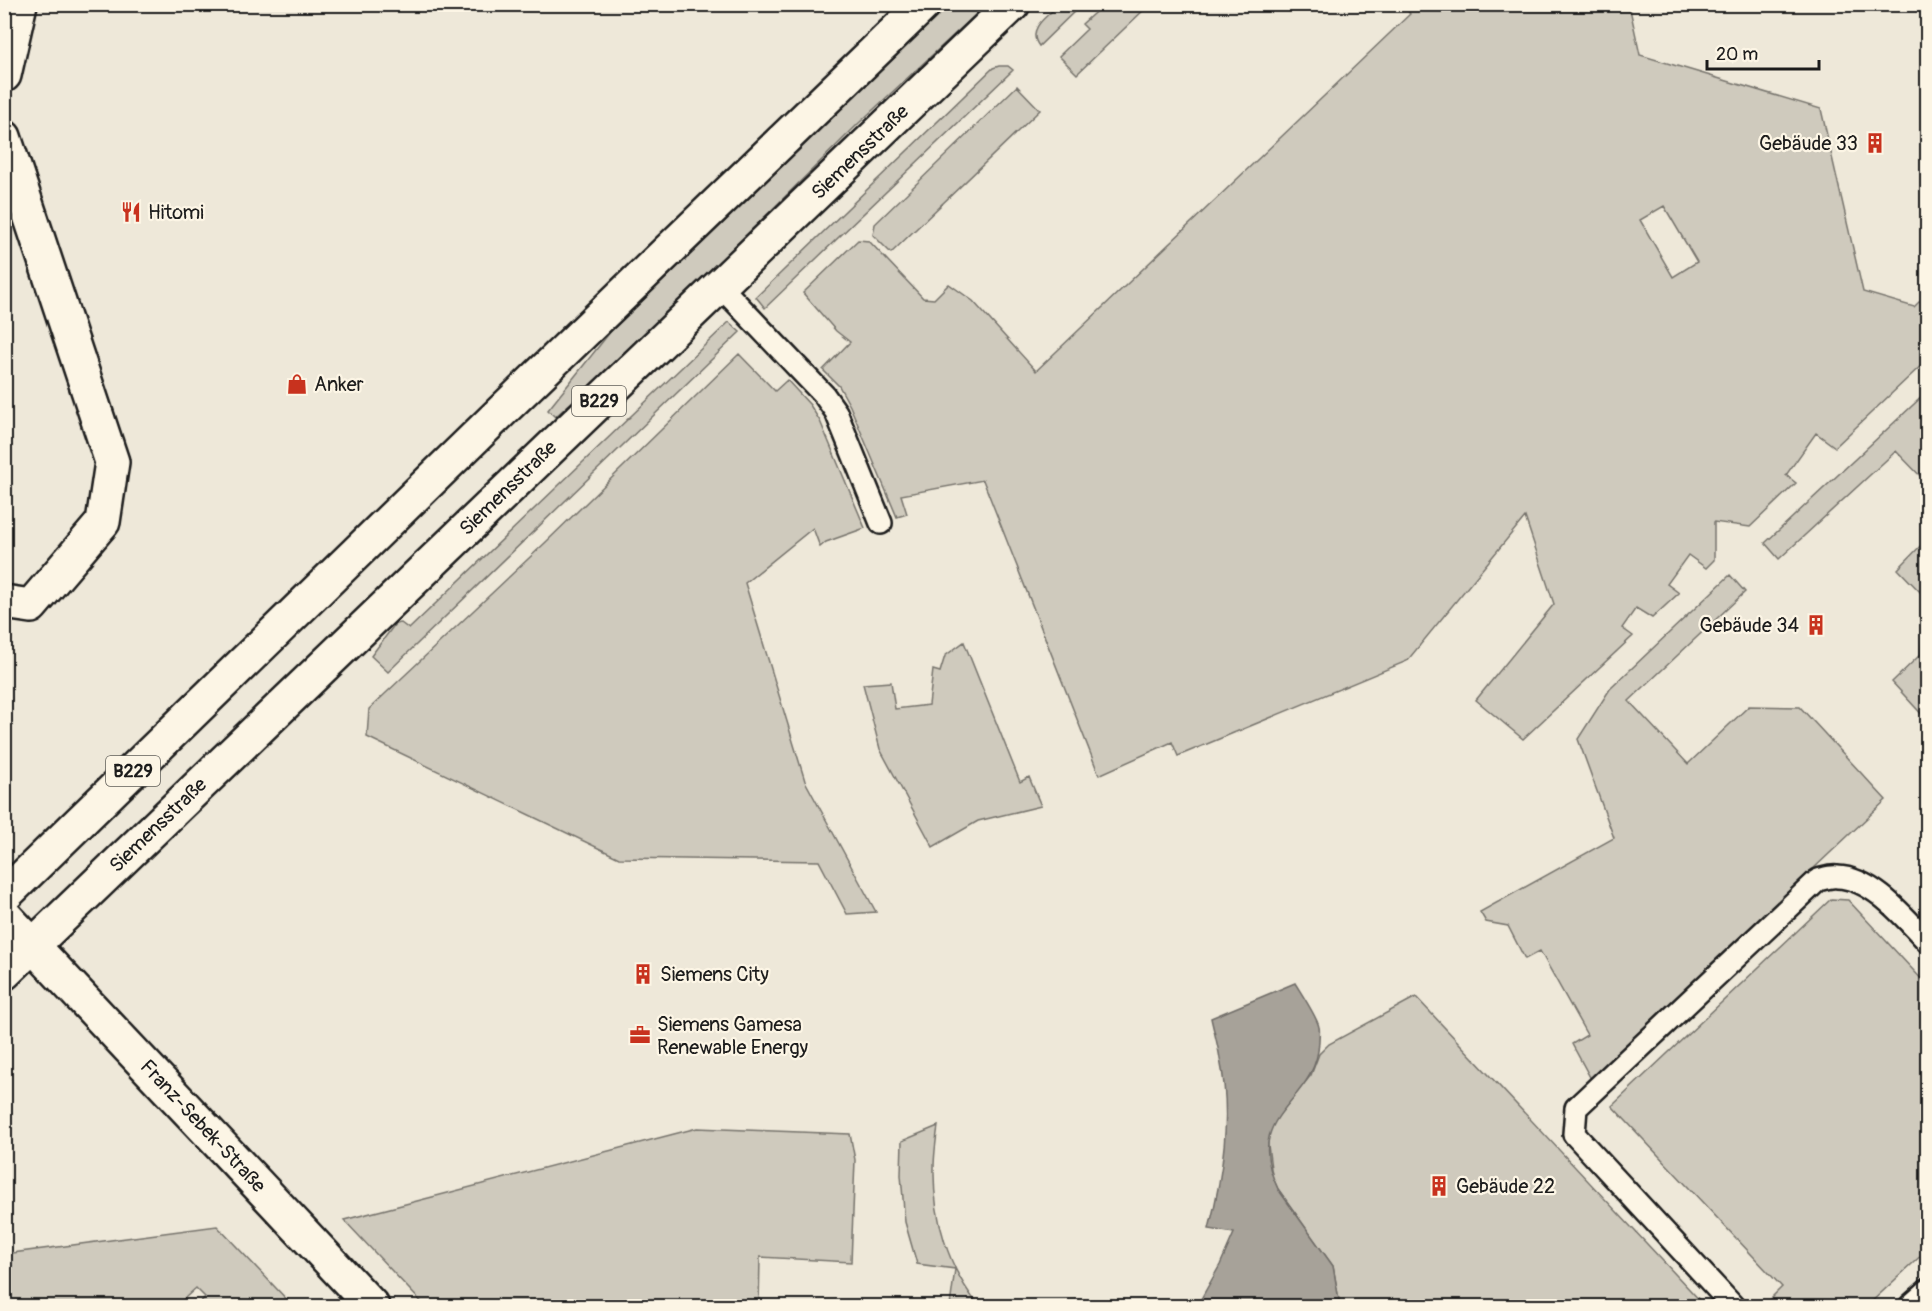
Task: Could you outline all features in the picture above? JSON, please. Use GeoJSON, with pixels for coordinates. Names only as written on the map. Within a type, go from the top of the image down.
{"type":"FeatureCollection","features":[{"type":"Feature","properties":{"kind":"main road"},"geometry":{"type":"LineString","coordinates":[[4,75],[20,4]]}},
{"type":"Feature","properties":{"kind":"main road","name":"B229"},"geometry":{"type":"LineString","coordinates":[[4,896],[924,4]]}},
{"type":"Feature","properties":{"kind":"main road","name":"Siemensstraße"},"geometry":{"type":"LineString","coordinates":[[4,973],[1013,4]]}},
{"type":"Feature","properties":{"kind":"main road"},"geometry":{"type":"LineString","coordinates":[[4,137],[112,462],[103,522],[31,606],[4,602]]}},
{"type":"Feature","properties":{"kind":"main road","name":"Franz-Sebek-Straße"},"geometry":{"type":"LineString","coordinates":[[4,915],[372,1306]]}},
{"type":"Feature","properties":{"kind":"lane"},"geometry":{"type":"LineString","coordinates":[[720,286],[824,395],[836,412],[881,523]]}},
{"type":"Feature","properties":{"kind":"lane"},"geometry":{"type":"LineString","coordinates":[[1733,1306],[1574,1134],[1576,1108],[1818,880],[1837,877],[1871,889],[1891,903],[1928,942]]}},
{"type":"Feature","properties":{"kind":"lane"},"geometry":{"type":"LineString","coordinates":[[1910,1306],[1928,1290]]}},
{"type":"Feature","properties":{"kind":"shaded area"},"geometry":{"type":"Polygon","coordinates":[[[1403,4],[1618,5],[1630,9],[1640,55],[1821,109],[1863,292],[1914,307],[1927,294],[1927,360],[1835,447],[1816,433],[1786,475],[1796,483],[1750,527],[1714,522],[1714,560],[1706,568],[1688,555],[1667,584],[1679,593],[1652,618],[1636,608],[1622,628],[1633,636],[1523,739],[1476,700],[1554,604],[1525,517],[1407,661],[1178,756],[1172,742],[1099,775],[983,480],[901,495],[907,514],[897,517],[850,406],[839,386],[823,370],[850,342],[836,331],[803,293],[858,240],[869,241],[923,298],[934,299],[949,284],[973,301],[1036,371],[1410,14],[1403,4]],[[1664,206],[1640,220],[1673,277],[1697,262],[1664,206]]]}},
{"type":"Feature","properties":{"kind":"shaded area"},"geometry":{"type":"Polygon","coordinates":[[[949,5],[986,5],[859,123],[647,334],[555,417],[548,410],[611,331],[949,5]]]}},
{"type":"Feature","properties":{"kind":"shaded area"},"geometry":{"type":"Polygon","coordinates":[[[1059,5],[1081,5],[1039,46],[1035,34],[1036,28],[1059,5]]]}},
{"type":"Feature","properties":{"kind":"shaded area"},"geometry":{"type":"Polygon","coordinates":[[[1103,5],[1149,5],[1077,74],[1059,56],[1087,29],[1082,24],[1103,5]]]}},
{"type":"Feature","properties":{"kind":"shaded area"},"geometry":{"type":"Polygon","coordinates":[[[1008,66],[1013,70],[765,308],[756,297],[993,68],[1008,66]]]}},
{"type":"Feature","properties":{"kind":"shaded area"},"geometry":{"type":"Polygon","coordinates":[[[1017,86],[1040,110],[891,253],[873,235],[875,224],[1017,86]]]}},
{"type":"Feature","properties":{"kind":"shaded area"},"geometry":{"type":"Polygon","coordinates":[[[729,322],[740,332],[388,672],[371,656],[395,624],[401,623],[409,629],[729,322]]]}},
{"type":"Feature","properties":{"kind":"shaded area"},"geometry":{"type":"Polygon","coordinates":[[[739,354],[775,391],[787,380],[810,405],[820,421],[865,528],[826,542],[820,547],[813,528],[745,583],[805,781],[876,912],[847,914],[819,861],[619,858],[367,737],[369,709],[545,543],[739,354]]]}},
{"type":"Feature","properties":{"kind":"shaded area"},"geometry":{"type":"Polygon","coordinates":[[[1927,392],[1927,483],[1896,451],[1779,559],[1765,543],[1927,392]]]}},
{"type":"Feature","properties":{"kind":"shaded area"},"geometry":{"type":"Polygon","coordinates":[[[1927,539],[1927,720],[1892,682],[1921,654],[1924,596],[1898,569],[1927,539]]]}},
{"type":"Feature","properties":{"kind":"shaded area"},"geometry":{"type":"Polygon","coordinates":[[[1730,575],[1745,592],[1629,701],[1688,764],[1749,706],[1800,707],[1886,800],[1591,1079],[1572,1044],[1587,1035],[1540,951],[1525,959],[1508,926],[1486,922],[1480,912],[1614,838],[1578,739],[1610,689],[1730,575]]]}},
{"type":"Feature","properties":{"kind":"shaded area"},"geometry":{"type":"Polygon","coordinates":[[[964,642],[1020,782],[1029,777],[1041,806],[978,821],[933,847],[880,749],[863,684],[891,682],[895,709],[929,705],[933,670],[940,672],[945,656],[964,642]]]}},
{"type":"Feature","properties":{"kind":"shaded area"},"geometry":{"type":"Polygon","coordinates":[[[1831,899],[1848,900],[1927,985],[1927,1250],[1867,1306],[1767,1306],[1765,1304],[1782,1287],[1612,1106],[1831,899]]]}},
{"type":"Feature","properties":{"kind":"shaded area"},"geometry":{"type":"Polygon","coordinates":[[[1295,983],[1318,1023],[1319,1041],[1315,1063],[1306,1080],[1274,1125],[1268,1142],[1269,1163],[1278,1189],[1333,1266],[1339,1306],[1197,1306],[1220,1265],[1234,1233],[1209,1229],[1222,1166],[1225,1123],[1224,1080],[1211,1018],[1295,983]]]}},
{"type":"Feature","properties":{"kind":"shaded area","name":"Gebäude 22"},"geometry":{"type":"Polygon","coordinates":[[[1416,997],[1705,1306],[1339,1306],[1333,1266],[1278,1189],[1272,1176],[1268,1145],[1269,1131],[1311,1075],[1319,1054],[1329,1044],[1416,997]]]}},
{"type":"Feature","properties":{"kind":"shaded area"},"geometry":{"type":"Polygon","coordinates":[[[938,1126],[934,1186],[944,1241],[959,1275],[979,1306],[950,1306],[955,1269],[917,1264],[905,1222],[901,1175],[902,1141],[938,1126]]]}},
{"type":"Feature","properties":{"kind":"shaded area"},"geometry":{"type":"Polygon","coordinates":[[[697,1128],[850,1134],[855,1160],[851,1262],[760,1257],[759,1306],[425,1306],[344,1220],[697,1128]]]}},
{"type":"Feature","properties":{"kind":"shaded area"},"geometry":{"type":"Polygon","coordinates":[[[217,1226],[293,1306],[197,1306],[205,1297],[196,1288],[176,1306],[5,1306],[5,1254],[217,1226]]]}},
{"type":"Feature","properties":{"kind":"place","name":"Gebäude 33"},"geometry":{"type":"Point","coordinates":[1875,143]}},
{"type":"Feature","properties":{"kind":"place","name":"Hitomi"},"geometry":{"type":"Point","coordinates":[131,212]}},
{"type":"Feature","properties":{"kind":"place","name":"Anker"},"geometry":{"type":"Point","coordinates":[297,384]}},
{"type":"Feature","properties":{"kind":"place","name":"Gebäude 34"},"geometry":{"type":"Point","coordinates":[1816,625]}},
{"type":"Feature","properties":{"kind":"place","name":"Siemens City"},"geometry":{"type":"Point","coordinates":[643,974]}},
{"type":"Feature","properties":{"kind":"place","name":"Siemens Gamesa Renewable Energy"},"geometry":{"type":"Point","coordinates":[640,1035]}},
{"type":"Feature","properties":{"kind":"place","name":"Gebäude 22"},"geometry":{"type":"Point","coordinates":[1439,1186]}}]}
